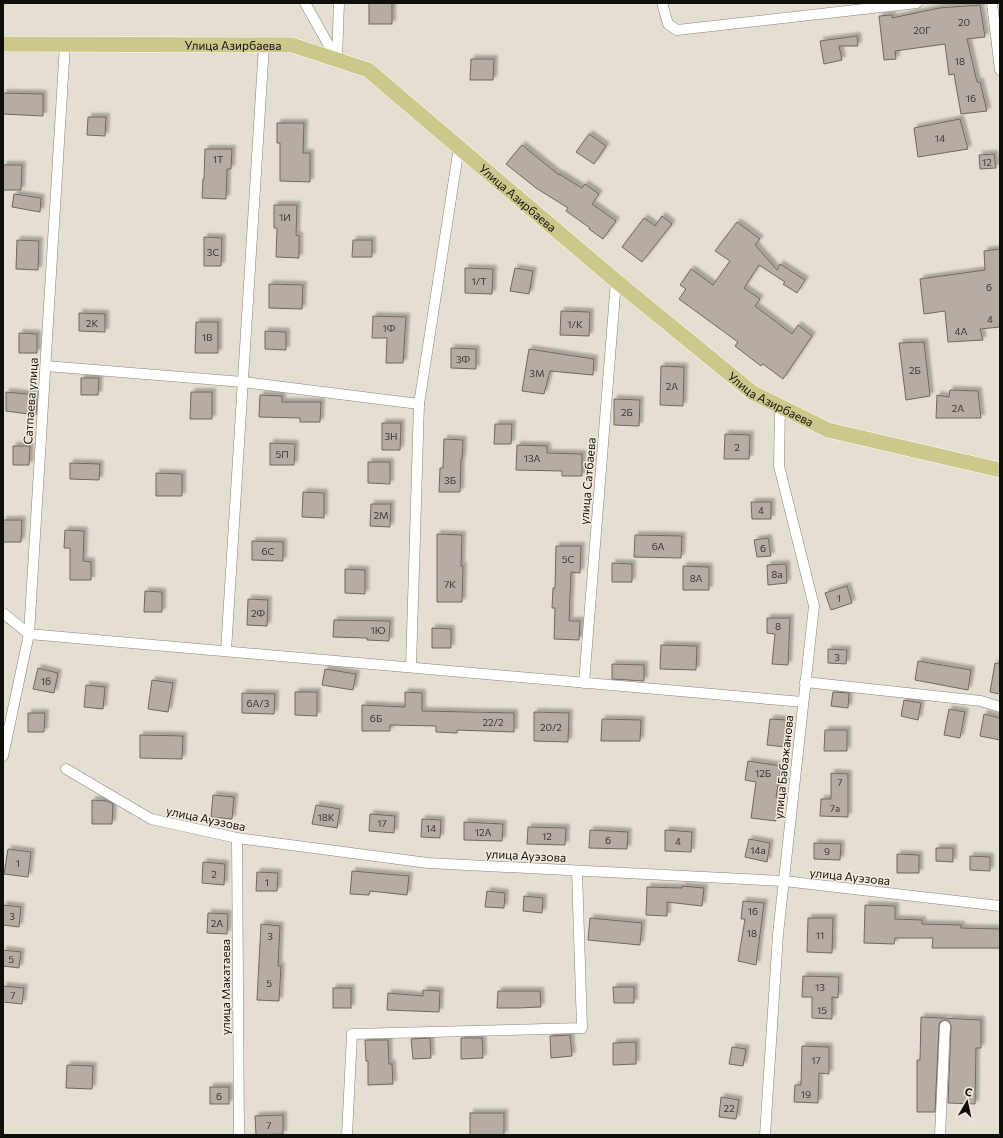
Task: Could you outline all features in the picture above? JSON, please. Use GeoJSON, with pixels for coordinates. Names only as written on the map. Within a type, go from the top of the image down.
{"type":"FeatureCollection","features":[{"type":"Feature","properties":{"kind":"main road","name":"Улица Азирбаева"},"geometry":{"type":"LineString","coordinates":[[3,44],[292,45],[368,70],[616,281],[753,393],[828,430],[1000,470]]}},
{"type":"Feature","properties":{"kind":"street"},"geometry":{"type":"LineString","coordinates":[[305,3],[337,60]]}},
{"type":"Feature","properties":{"kind":"street"},"geometry":{"type":"LineString","coordinates":[[337,60],[339,3]]}},
{"type":"Feature","properties":{"kind":"street"},"geometry":{"type":"LineString","coordinates":[[662,3],[668,24],[677,30],[917,3]]}},
{"type":"Feature","properties":{"kind":"street"},"geometry":{"type":"LineString","coordinates":[[992,3],[1000,70]]}},
{"type":"Feature","properties":{"kind":"street","name":"Сатпаева улица"},"geometry":{"type":"LineString","coordinates":[[3,756],[29,634],[66,44]]}},
{"type":"Feature","properties":{"kind":"street"},"geometry":{"type":"LineString","coordinates":[[226,651],[264,45]]}},
{"type":"Feature","properties":{"kind":"street"},"geometry":{"type":"LineString","coordinates":[[411,667],[420,404],[459,147]]}},
{"type":"Feature","properties":{"kind":"street","name":"улица Сатбаева"},"geometry":{"type":"LineString","coordinates":[[584,683],[616,281]]}},
{"type":"Feature","properties":{"kind":"street"},"geometry":{"type":"LineString","coordinates":[[46,366],[243,382],[420,404]]}},
{"type":"Feature","properties":{"kind":"street","name":"улица Бабажанова"},"geometry":{"type":"LineString","coordinates":[[765,1135],[778,934],[814,606],[779,466],[780,406]]}},
{"type":"Feature","properties":{"kind":"street"},"geometry":{"type":"LineString","coordinates":[[3,613],[29,634],[803,702]]}},
{"type":"Feature","properties":{"kind":"street"},"geometry":{"type":"LineString","coordinates":[[805,682],[981,702],[1000,707]]}},
{"type":"Feature","properties":{"kind":"street","name":"улица Ауэзова"},"geometry":{"type":"LineString","coordinates":[[66,768],[151,819],[237,838],[428,863],[784,881],[1000,906]]}},
{"type":"Feature","properties":{"kind":"street","name":"улица Макатаева"},"geometry":{"type":"LineString","coordinates":[[237,838],[239,1135]]}},
{"type":"Feature","properties":{"kind":"street"},"geometry":{"type":"LineString","coordinates":[[348,1135],[352,1034],[582,1028],[577,871]]}},
{"type":"Feature","properties":{"kind":"street"},"geometry":{"type":"LineString","coordinates":[[940,1135],[945,1026]]}},
{"type":"Feature","properties":{"kind":"building"},"geometry":{"type":"Polygon","coordinates":[[[369,3],[392,3],[392,24],[369,24],[369,3]]]}},
{"type":"Feature","properties":{"kind":"building"},"geometry":{"type":"Polygon","coordinates":[[[980,5],[985,37],[967,39],[977,82],[980,82],[987,111],[961,114],[954,74],[949,75],[945,44],[895,51],[896,59],[884,60],[879,16],[892,15],[892,18],[939,8],[980,5]]]}},
{"type":"Feature","properties":{"kind":"building"},"geometry":{"type":"Polygon","coordinates":[[[857,36],[858,46],[839,46],[842,60],[824,64],[820,41],[857,36]]]}},
{"type":"Feature","properties":{"kind":"building"},"geometry":{"type":"Polygon","coordinates":[[[471,59],[494,59],[493,80],[470,80],[471,59]]]}},
{"type":"Feature","properties":{"kind":"building"},"geometry":{"type":"Polygon","coordinates":[[[3,93],[43,94],[43,116],[3,114],[3,93]]]}},
{"type":"Feature","properties":{"kind":"building"},"geometry":{"type":"Polygon","coordinates":[[[88,117],[106,117],[105,136],[87,135],[88,117]]]}},
{"type":"Feature","properties":{"kind":"building"},"geometry":{"type":"Polygon","coordinates":[[[960,119],[968,149],[918,157],[914,128],[960,119]]]}},
{"type":"Feature","properties":{"kind":"building"},"geometry":{"type":"Polygon","coordinates":[[[277,123],[304,123],[303,153],[310,153],[310,182],[280,181],[280,143],[277,143],[277,123]]]}},
{"type":"Feature","properties":{"kind":"building"},"geometry":{"type":"Polygon","coordinates":[[[589,134],[606,146],[594,164],[576,152],[589,134]]]}},
{"type":"Feature","properties":{"kind":"building"},"geometry":{"type":"Polygon","coordinates":[[[522,145],[559,175],[582,188],[585,184],[599,194],[592,204],[616,221],[603,239],[566,211],[568,208],[536,188],[506,164],[522,145]]]}},
{"type":"Feature","properties":{"kind":"building"},"geometry":{"type":"Polygon","coordinates":[[[205,149],[232,149],[231,169],[227,169],[226,199],[202,198],[205,149]]]}},
{"type":"Feature","properties":{"kind":"building"},"geometry":{"type":"Polygon","coordinates":[[[994,154],[996,168],[980,169],[979,155],[994,154]]]}},
{"type":"Feature","properties":{"kind":"building"},"geometry":{"type":"Polygon","coordinates":[[[3,165],[22,165],[21,190],[3,190],[3,165]]]}},
{"type":"Feature","properties":{"kind":"building"},"geometry":{"type":"Polygon","coordinates":[[[14,194],[41,198],[40,212],[12,207],[14,194]]]}},
{"type":"Feature","properties":{"kind":"building"},"geometry":{"type":"Polygon","coordinates":[[[274,205],[297,205],[296,235],[299,236],[299,258],[276,257],[277,228],[274,228],[274,205]]]}},
{"type":"Feature","properties":{"kind":"building"},"geometry":{"type":"Polygon","coordinates":[[[662,216],[672,224],[642,262],[622,247],[644,218],[655,226],[662,216]]]}},
{"type":"Feature","properties":{"kind":"building"},"geometry":{"type":"Polygon","coordinates":[[[737,222],[760,239],[755,245],[777,270],[780,264],[805,280],[797,293],[783,284],[785,282],[759,265],[744,288],[760,299],[755,306],[792,334],[798,325],[812,336],[783,379],[763,364],[761,366],[735,346],[738,342],[679,299],[686,289],[680,285],[691,269],[713,285],[730,261],[715,251],[737,222]]]}},
{"type":"Feature","properties":{"kind":"building"},"geometry":{"type":"Polygon","coordinates":[[[204,237],[222,238],[221,266],[204,266],[204,237]]]}},
{"type":"Feature","properties":{"kind":"building"},"geometry":{"type":"Polygon","coordinates":[[[17,240],[39,241],[38,270],[16,269],[17,240]]]}},
{"type":"Feature","properties":{"kind":"building"},"geometry":{"type":"Polygon","coordinates":[[[353,240],[372,240],[372,257],[352,257],[353,240]]]}},
{"type":"Feature","properties":{"kind":"building"},"geometry":{"type":"Polygon","coordinates":[[[1000,249],[1000,327],[980,329],[983,340],[948,342],[945,311],[924,314],[920,279],[985,270],[984,251],[1000,249]]]}},
{"type":"Feature","properties":{"kind":"building"},"geometry":{"type":"Polygon","coordinates":[[[465,268],[493,269],[492,294],[465,293],[465,268]]]}},
{"type":"Feature","properties":{"kind":"building"},"geometry":{"type":"Polygon","coordinates":[[[515,268],[533,271],[529,294],[510,291],[515,268]]]}},
{"type":"Feature","properties":{"kind":"building"},"geometry":{"type":"Polygon","coordinates":[[[269,284],[303,285],[302,309],[269,308],[269,284]]]}},
{"type":"Feature","properties":{"kind":"building"},"geometry":{"type":"Polygon","coordinates":[[[561,311],[590,312],[589,336],[560,335],[561,311]]]}},
{"type":"Feature","properties":{"kind":"building"},"geometry":{"type":"Polygon","coordinates":[[[79,313],[105,314],[105,332],[79,331],[79,313]]]}},
{"type":"Feature","properties":{"kind":"building"},"geometry":{"type":"Polygon","coordinates":[[[373,316],[406,317],[403,363],[386,363],[387,338],[372,338],[373,316]]]}},
{"type":"Feature","properties":{"kind":"building"},"geometry":{"type":"Polygon","coordinates":[[[196,322],[218,322],[218,353],[195,353],[196,322]]]}},
{"type":"Feature","properties":{"kind":"building"},"geometry":{"type":"Polygon","coordinates":[[[265,331],[286,332],[286,350],[265,349],[265,331]]]}},
{"type":"Feature","properties":{"kind":"building"},"geometry":{"type":"Polygon","coordinates":[[[19,333],[37,334],[37,353],[19,353],[19,333]]]}},
{"type":"Feature","properties":{"kind":"building"},"geometry":{"type":"Polygon","coordinates":[[[924,342],[930,396],[906,400],[899,343],[924,342]]]}},
{"type":"Feature","properties":{"kind":"building"},"geometry":{"type":"Polygon","coordinates":[[[451,348],[476,349],[476,369],[451,368],[451,348]]]}},
{"type":"Feature","properties":{"kind":"building"},"geometry":{"type":"Polygon","coordinates":[[[529,349],[594,359],[593,375],[550,371],[544,394],[522,391],[529,349]]]}},
{"type":"Feature","properties":{"kind":"building"},"geometry":{"type":"Polygon","coordinates":[[[661,366],[684,367],[683,406],[660,405],[661,366]]]}},
{"type":"Feature","properties":{"kind":"building"},"geometry":{"type":"Polygon","coordinates":[[[81,378],[99,378],[98,395],[81,395],[81,378]]]}},
{"type":"Feature","properties":{"kind":"building"},"geometry":{"type":"Polygon","coordinates":[[[950,390],[978,391],[981,418],[936,418],[937,395],[949,397],[950,390]]]}},
{"type":"Feature","properties":{"kind":"building"},"geometry":{"type":"Polygon","coordinates":[[[6,392],[37,395],[36,415],[6,411],[6,392]]]}},
{"type":"Feature","properties":{"kind":"building"},"geometry":{"type":"Polygon","coordinates":[[[191,392],[212,392],[212,419],[190,419],[191,392]]]}},
{"type":"Feature","properties":{"kind":"building"},"geometry":{"type":"Polygon","coordinates":[[[260,395],[282,396],[282,402],[321,402],[320,422],[300,422],[300,418],[259,417],[260,395]]]}},
{"type":"Feature","properties":{"kind":"building"},"geometry":{"type":"Polygon","coordinates":[[[614,399],[640,400],[639,426],[614,425],[614,399]]]}},
{"type":"Feature","properties":{"kind":"building"},"geometry":{"type":"Polygon","coordinates":[[[382,423],[401,423],[400,450],[382,450],[382,423]]]}},
{"type":"Feature","properties":{"kind":"building"},"geometry":{"type":"Polygon","coordinates":[[[495,424],[512,424],[511,444],[494,444],[495,424]]]}},
{"type":"Feature","properties":{"kind":"building"},"geometry":{"type":"Polygon","coordinates":[[[725,434],[750,435],[749,459],[724,459],[725,434]]]}},
{"type":"Feature","properties":{"kind":"building"},"geometry":{"type":"Polygon","coordinates":[[[444,439],[463,440],[460,492],[439,492],[440,468],[443,468],[444,439]]]}},
{"type":"Feature","properties":{"kind":"building"},"geometry":{"type":"Polygon","coordinates":[[[270,443],[295,444],[294,465],[270,465],[270,443]]]}},
{"type":"Feature","properties":{"kind":"building"},"geometry":{"type":"Polygon","coordinates":[[[517,445],[547,446],[547,453],[582,454],[582,476],[562,476],[562,471],[516,470],[517,445]]]}},
{"type":"Feature","properties":{"kind":"building"},"geometry":{"type":"Polygon","coordinates":[[[13,446],[30,446],[29,465],[13,465],[13,446]]]}},
{"type":"Feature","properties":{"kind":"building"},"geometry":{"type":"Polygon","coordinates":[[[368,462],[390,462],[390,484],[368,483],[368,462]]]}},
{"type":"Feature","properties":{"kind":"building"},"geometry":{"type":"Polygon","coordinates":[[[70,463],[100,464],[99,480],[70,479],[70,463]]]}},
{"type":"Feature","properties":{"kind":"building"},"geometry":{"type":"Polygon","coordinates":[[[156,473],[182,474],[182,496],[156,496],[156,473]]]}},
{"type":"Feature","properties":{"kind":"building"},"geometry":{"type":"Polygon","coordinates":[[[303,492],[324,493],[324,518],[302,517],[303,492]]]}},
{"type":"Feature","properties":{"kind":"building"},"geometry":{"type":"Polygon","coordinates":[[[751,502],[771,502],[771,519],[752,519],[751,502]]]}},
{"type":"Feature","properties":{"kind":"building"},"geometry":{"type":"Polygon","coordinates":[[[371,504],[391,504],[390,527],[370,526],[371,504]]]}},
{"type":"Feature","properties":{"kind":"building"},"geometry":{"type":"Polygon","coordinates":[[[3,520],[22,520],[21,542],[3,542],[3,520]]]}},
{"type":"Feature","properties":{"kind":"building"},"geometry":{"type":"Polygon","coordinates":[[[65,530],[84,531],[83,561],[91,562],[91,580],[70,580],[70,548],[64,548],[65,530]]]}},
{"type":"Feature","properties":{"kind":"building"},"geometry":{"type":"Polygon","coordinates":[[[437,534],[462,535],[462,602],[437,602],[437,534]]]}},
{"type":"Feature","properties":{"kind":"building"},"geometry":{"type":"Polygon","coordinates":[[[635,535],[682,536],[681,558],[634,557],[635,535]]]}},
{"type":"Feature","properties":{"kind":"building"},"geometry":{"type":"Polygon","coordinates":[[[768,538],[771,556],[757,557],[754,540],[768,538]]]}},
{"type":"Feature","properties":{"kind":"building"},"geometry":{"type":"Polygon","coordinates":[[[252,541],[283,542],[283,561],[252,560],[252,541]]]}},
{"type":"Feature","properties":{"kind":"building"},"geometry":{"type":"Polygon","coordinates":[[[556,546],[581,546],[580,573],[571,572],[569,621],[580,621],[579,640],[554,639],[555,608],[552,608],[553,588],[555,588],[556,546]]]}},
{"type":"Feature","properties":{"kind":"building"},"geometry":{"type":"Polygon","coordinates":[[[612,563],[632,564],[632,582],[612,582],[612,563]]]}},
{"type":"Feature","properties":{"kind":"building"},"geometry":{"type":"Polygon","coordinates":[[[786,564],[787,583],[768,585],[767,565],[786,564]]]}},
{"type":"Feature","properties":{"kind":"building"},"geometry":{"type":"Polygon","coordinates":[[[683,566],[709,567],[709,590],[683,590],[683,566]]]}},
{"type":"Feature","properties":{"kind":"building"},"geometry":{"type":"Polygon","coordinates":[[[345,569],[365,570],[365,594],[345,593],[345,569]]]}},
{"type":"Feature","properties":{"kind":"building"},"geometry":{"type":"Polygon","coordinates":[[[847,586],[852,603],[831,610],[825,593],[847,586]]]}},
{"type":"Feature","properties":{"kind":"building"},"geometry":{"type":"Polygon","coordinates":[[[145,591],[162,592],[162,612],[144,612],[145,591]]]}},
{"type":"Feature","properties":{"kind":"building"},"geometry":{"type":"Polygon","coordinates":[[[248,599],[268,600],[267,626],[247,625],[248,599]]]}},
{"type":"Feature","properties":{"kind":"building"},"geometry":{"type":"Polygon","coordinates":[[[767,618],[790,618],[788,665],[772,664],[775,634],[767,633],[767,618]]]}},
{"type":"Feature","properties":{"kind":"building"},"geometry":{"type":"Polygon","coordinates":[[[334,620],[390,621],[389,641],[367,640],[367,638],[333,637],[334,620]]]}},
{"type":"Feature","properties":{"kind":"building"},"geometry":{"type":"Polygon","coordinates":[[[432,628],[451,629],[451,648],[432,648],[432,628]]]}},
{"type":"Feature","properties":{"kind":"building"},"geometry":{"type":"Polygon","coordinates":[[[661,645],[697,646],[696,670],[660,669],[661,645]]]}},
{"type":"Feature","properties":{"kind":"building"},"geometry":{"type":"Polygon","coordinates":[[[828,649],[847,650],[846,664],[828,663],[828,649]]]}},
{"type":"Feature","properties":{"kind":"building"},"geometry":{"type":"Polygon","coordinates":[[[918,661],[971,670],[968,690],[915,680],[918,661]]]}},
{"type":"Feature","properties":{"kind":"building"},"geometry":{"type":"Polygon","coordinates":[[[995,663],[1000,664],[1000,694],[990,692],[995,663]]]}},
{"type":"Feature","properties":{"kind":"building"},"geometry":{"type":"Polygon","coordinates":[[[612,664],[644,665],[644,681],[612,679],[612,664]]]}},
{"type":"Feature","properties":{"kind":"building"},"geometry":{"type":"Polygon","coordinates":[[[38,668],[58,673],[54,693],[33,689],[38,668]]]}},
{"type":"Feature","properties":{"kind":"building"},"geometry":{"type":"Polygon","coordinates":[[[325,669],[356,674],[353,690],[322,685],[325,669]]]}},
{"type":"Feature","properties":{"kind":"building"},"geometry":{"type":"Polygon","coordinates":[[[152,680],[173,683],[168,712],[148,709],[152,680]]]}},
{"type":"Feature","properties":{"kind":"building"},"geometry":{"type":"Polygon","coordinates":[[[86,685],[105,687],[103,709],[84,707],[86,685]]]}},
{"type":"Feature","properties":{"kind":"building"},"geometry":{"type":"Polygon","coordinates":[[[295,692],[317,692],[317,716],[295,715],[295,692]]]}},
{"type":"Feature","properties":{"kind":"building"},"geometry":{"type":"Polygon","coordinates":[[[405,692],[422,693],[422,711],[514,713],[514,732],[457,730],[457,733],[436,732],[436,726],[390,725],[390,731],[362,731],[362,705],[405,707],[405,692]]]}},
{"type":"Feature","properties":{"kind":"building"},"geometry":{"type":"Polygon","coordinates":[[[833,692],[849,693],[848,708],[831,706],[833,692]]]}},
{"type":"Feature","properties":{"kind":"building"},"geometry":{"type":"Polygon","coordinates":[[[242,693],[275,694],[274,714],[242,713],[242,693]]]}},
{"type":"Feature","properties":{"kind":"building"},"geometry":{"type":"Polygon","coordinates":[[[904,700],[921,703],[918,720],[901,716],[904,700]]]}},
{"type":"Feature","properties":{"kind":"building"},"geometry":{"type":"Polygon","coordinates":[[[949,709],[965,712],[960,738],[944,735],[949,709]]]}},
{"type":"Feature","properties":{"kind":"building"},"geometry":{"type":"Polygon","coordinates":[[[534,712],[569,713],[568,742],[534,741],[534,712]]]}},
{"type":"Feature","properties":{"kind":"building"},"geometry":{"type":"Polygon","coordinates":[[[28,713],[45,713],[44,732],[28,732],[28,713]]]}},
{"type":"Feature","properties":{"kind":"building"},"geometry":{"type":"Polygon","coordinates":[[[984,714],[1000,718],[1000,740],[980,736],[984,714]]]}},
{"type":"Feature","properties":{"kind":"building"},"geometry":{"type":"Polygon","coordinates":[[[602,719],[641,720],[640,741],[601,741],[602,719]]]}},
{"type":"Feature","properties":{"kind":"building"},"geometry":{"type":"Polygon","coordinates":[[[770,719],[787,720],[785,747],[767,745],[770,719]]]}},
{"type":"Feature","properties":{"kind":"building"},"geometry":{"type":"Polygon","coordinates":[[[825,730],[847,730],[847,751],[824,751],[825,730]]]}},
{"type":"Feature","properties":{"kind":"building"},"geometry":{"type":"Polygon","coordinates":[[[140,735],[183,736],[182,759],[140,758],[140,735]]]}},
{"type":"Feature","properties":{"kind":"building"},"geometry":{"type":"Polygon","coordinates":[[[748,761],[781,766],[776,797],[780,798],[776,821],[751,818],[756,782],[745,780],[748,761]]]}},
{"type":"Feature","properties":{"kind":"building"},"geometry":{"type":"Polygon","coordinates":[[[831,773],[848,774],[848,817],[820,816],[821,799],[831,799],[831,773]]]}},
{"type":"Feature","properties":{"kind":"building"},"geometry":{"type":"Polygon","coordinates":[[[213,795],[234,797],[232,819],[211,817],[213,795]]]}},
{"type":"Feature","properties":{"kind":"building"},"geometry":{"type":"Polygon","coordinates":[[[92,800],[107,801],[113,804],[112,824],[92,824],[92,800]]]}},
{"type":"Feature","properties":{"kind":"building"},"geometry":{"type":"Polygon","coordinates":[[[316,805],[340,809],[337,828],[312,824],[316,805]]]}},
{"type":"Feature","properties":{"kind":"building"},"geometry":{"type":"Polygon","coordinates":[[[370,814],[395,816],[394,833],[369,831],[370,814]]]}},
{"type":"Feature","properties":{"kind":"building"},"geometry":{"type":"Polygon","coordinates":[[[422,819],[441,820],[440,838],[421,837],[422,819]]]}},
{"type":"Feature","properties":{"kind":"building"},"geometry":{"type":"Polygon","coordinates":[[[464,822],[503,824],[502,841],[464,840],[464,822]]]}},
{"type":"Feature","properties":{"kind":"building"},"geometry":{"type":"Polygon","coordinates":[[[528,827],[566,828],[565,845],[527,844],[528,827]]]}},
{"type":"Feature","properties":{"kind":"building"},"geometry":{"type":"Polygon","coordinates":[[[590,830],[628,832],[627,849],[589,848],[590,830]]]}},
{"type":"Feature","properties":{"kind":"building"},"geometry":{"type":"Polygon","coordinates":[[[665,830],[692,832],[691,852],[665,851],[665,830]]]}},
{"type":"Feature","properties":{"kind":"building"},"geometry":{"type":"Polygon","coordinates":[[[749,839],[770,843],[767,862],[745,857],[749,839]]]}},
{"type":"Feature","properties":{"kind":"building"},"geometry":{"type":"Polygon","coordinates":[[[814,843],[841,844],[840,860],[814,859],[814,843]]]}},
{"type":"Feature","properties":{"kind":"building"},"geometry":{"type":"Polygon","coordinates":[[[936,848],[953,848],[953,862],[936,861],[936,848]]]}},
{"type":"Feature","properties":{"kind":"building"},"geometry":{"type":"Polygon","coordinates":[[[8,849],[31,852],[28,877],[4,874],[8,849]]]}},
{"type":"Feature","properties":{"kind":"building"},"geometry":{"type":"Polygon","coordinates":[[[897,854],[919,855],[919,873],[897,873],[897,854]]]}},
{"type":"Feature","properties":{"kind":"building"},"geometry":{"type":"Polygon","coordinates":[[[970,856],[990,857],[990,871],[970,870],[970,856]]]}},
{"type":"Feature","properties":{"kind":"building"},"geometry":{"type":"Polygon","coordinates":[[[203,862],[225,864],[224,885],[202,883],[203,862]]]}},
{"type":"Feature","properties":{"kind":"building"},"geometry":{"type":"Polygon","coordinates":[[[352,871],[409,876],[407,895],[370,891],[369,895],[350,894],[352,871]]]}},
{"type":"Feature","properties":{"kind":"building"},"geometry":{"type":"Polygon","coordinates":[[[257,872],[278,873],[277,891],[256,891],[257,872]]]}},
{"type":"Feature","properties":{"kind":"building"},"geometry":{"type":"Polygon","coordinates":[[[682,886],[704,888],[702,906],[667,902],[667,916],[646,915],[647,887],[682,888],[682,886]]]}},
{"type":"Feature","properties":{"kind":"building"},"geometry":{"type":"Polygon","coordinates":[[[487,891],[505,893],[504,908],[485,907],[487,891]]]}},
{"type":"Feature","properties":{"kind":"building"},"geometry":{"type":"Polygon","coordinates":[[[524,896],[543,898],[542,913],[523,911],[524,896]]]}},
{"type":"Feature","properties":{"kind":"building"},"geometry":{"type":"Polygon","coordinates":[[[743,901],[764,903],[756,965],[738,961],[745,919],[741,919],[743,901]]]}},
{"type":"Feature","properties":{"kind":"building"},"geometry":{"type":"Polygon","coordinates":[[[3,905],[21,907],[19,927],[3,925],[3,905]]]}},
{"type":"Feature","properties":{"kind":"building"},"geometry":{"type":"Polygon","coordinates":[[[865,905],[895,906],[895,919],[922,920],[922,924],[961,925],[961,928],[1000,929],[1000,948],[932,948],[933,938],[895,938],[894,944],[864,943],[865,905]]]}},
{"type":"Feature","properties":{"kind":"building"},"geometry":{"type":"Polygon","coordinates":[[[208,913],[228,914],[227,934],[207,933],[208,913]]]}},
{"type":"Feature","properties":{"kind":"building"},"geometry":{"type":"Polygon","coordinates":[[[590,918],[642,923],[640,945],[588,940],[590,918]]]}},
{"type":"Feature","properties":{"kind":"building"},"geometry":{"type":"Polygon","coordinates":[[[808,918],[833,918],[832,953],[807,952],[808,918]]]}},
{"type":"Feature","properties":{"kind":"building"},"geometry":{"type":"Polygon","coordinates":[[[261,924],[280,926],[278,966],[281,966],[279,1001],[257,1000],[261,924]]]}},
{"type":"Feature","properties":{"kind":"building"},"geometry":{"type":"Polygon","coordinates":[[[3,950],[21,952],[19,968],[3,966],[3,950]]]}},
{"type":"Feature","properties":{"kind":"building"},"geometry":{"type":"Polygon","coordinates":[[[803,976],[839,977],[838,998],[832,997],[832,1019],[812,1018],[812,997],[802,997],[803,976]]]}},
{"type":"Feature","properties":{"kind":"building"},"geometry":{"type":"Polygon","coordinates":[[[3,986],[24,988],[22,1004],[3,1002],[3,986]]]}},
{"type":"Feature","properties":{"kind":"building"},"geometry":{"type":"Polygon","coordinates":[[[613,987],[634,987],[634,1003],[614,1003],[613,987]]]}},
{"type":"Feature","properties":{"kind":"building"},"geometry":{"type":"Polygon","coordinates":[[[333,988],[351,988],[351,1008],[333,1008],[333,988]]]}},
{"type":"Feature","properties":{"kind":"building"},"geometry":{"type":"Polygon","coordinates":[[[423,990],[440,991],[439,1012],[387,1010],[388,993],[423,996],[423,990]]]}},
{"type":"Feature","properties":{"kind":"building"},"geometry":{"type":"Polygon","coordinates":[[[498,991],[540,991],[541,1007],[497,1008],[498,991]]]}},
{"type":"Feature","properties":{"kind":"building"},"geometry":{"type":"Polygon","coordinates":[[[921,1017],[981,1020],[981,1048],[976,1048],[975,1104],[948,1103],[951,1026],[949,1021],[945,1020],[940,1022],[939,1026],[935,1112],[917,1112],[917,1060],[920,1060],[921,1017]]]}},
{"type":"Feature","properties":{"kind":"building"},"geometry":{"type":"Polygon","coordinates":[[[570,1035],[572,1056],[551,1058],[550,1036],[570,1035]]]}},
{"type":"Feature","properties":{"kind":"building"},"geometry":{"type":"Polygon","coordinates":[[[430,1038],[431,1058],[413,1059],[411,1039],[430,1038]]]}},
{"type":"Feature","properties":{"kind":"building"},"geometry":{"type":"Polygon","coordinates":[[[461,1038],[482,1038],[483,1058],[461,1059],[461,1038]]]}},
{"type":"Feature","properties":{"kind":"building"},"geometry":{"type":"Polygon","coordinates":[[[365,1040],[388,1040],[389,1064],[392,1064],[393,1084],[368,1085],[368,1061],[366,1061],[365,1040]]]}},
{"type":"Feature","properties":{"kind":"building"},"geometry":{"type":"Polygon","coordinates":[[[636,1042],[636,1064],[613,1065],[613,1043],[636,1042]]]}},
{"type":"Feature","properties":{"kind":"building"},"geometry":{"type":"Polygon","coordinates":[[[802,1046],[829,1047],[829,1074],[819,1073],[818,1103],[794,1102],[795,1085],[801,1085],[802,1046]]]}},
{"type":"Feature","properties":{"kind":"building"},"geometry":{"type":"Polygon","coordinates":[[[732,1047],[746,1049],[743,1066],[729,1064],[732,1047]]]}},
{"type":"Feature","properties":{"kind":"building"},"geometry":{"type":"Polygon","coordinates":[[[67,1065],[93,1066],[92,1089],[66,1088],[67,1065]]]}},
{"type":"Feature","properties":{"kind":"building"},"geometry":{"type":"Polygon","coordinates":[[[210,1087],[229,1087],[229,1104],[210,1104],[210,1087]]]}},
{"type":"Feature","properties":{"kind":"building"},"geometry":{"type":"Polygon","coordinates":[[[721,1097],[739,1100],[736,1119],[719,1117],[721,1097]]]}},
{"type":"Feature","properties":{"kind":"building"},"geometry":{"type":"Polygon","coordinates":[[[470,1113],[504,1113],[504,1135],[470,1135],[470,1113]]]}},
{"type":"Feature","properties":{"kind":"building"},"geometry":{"type":"Polygon","coordinates":[[[283,1115],[283,1134],[256,1135],[255,1116],[283,1115]]]}}]}
